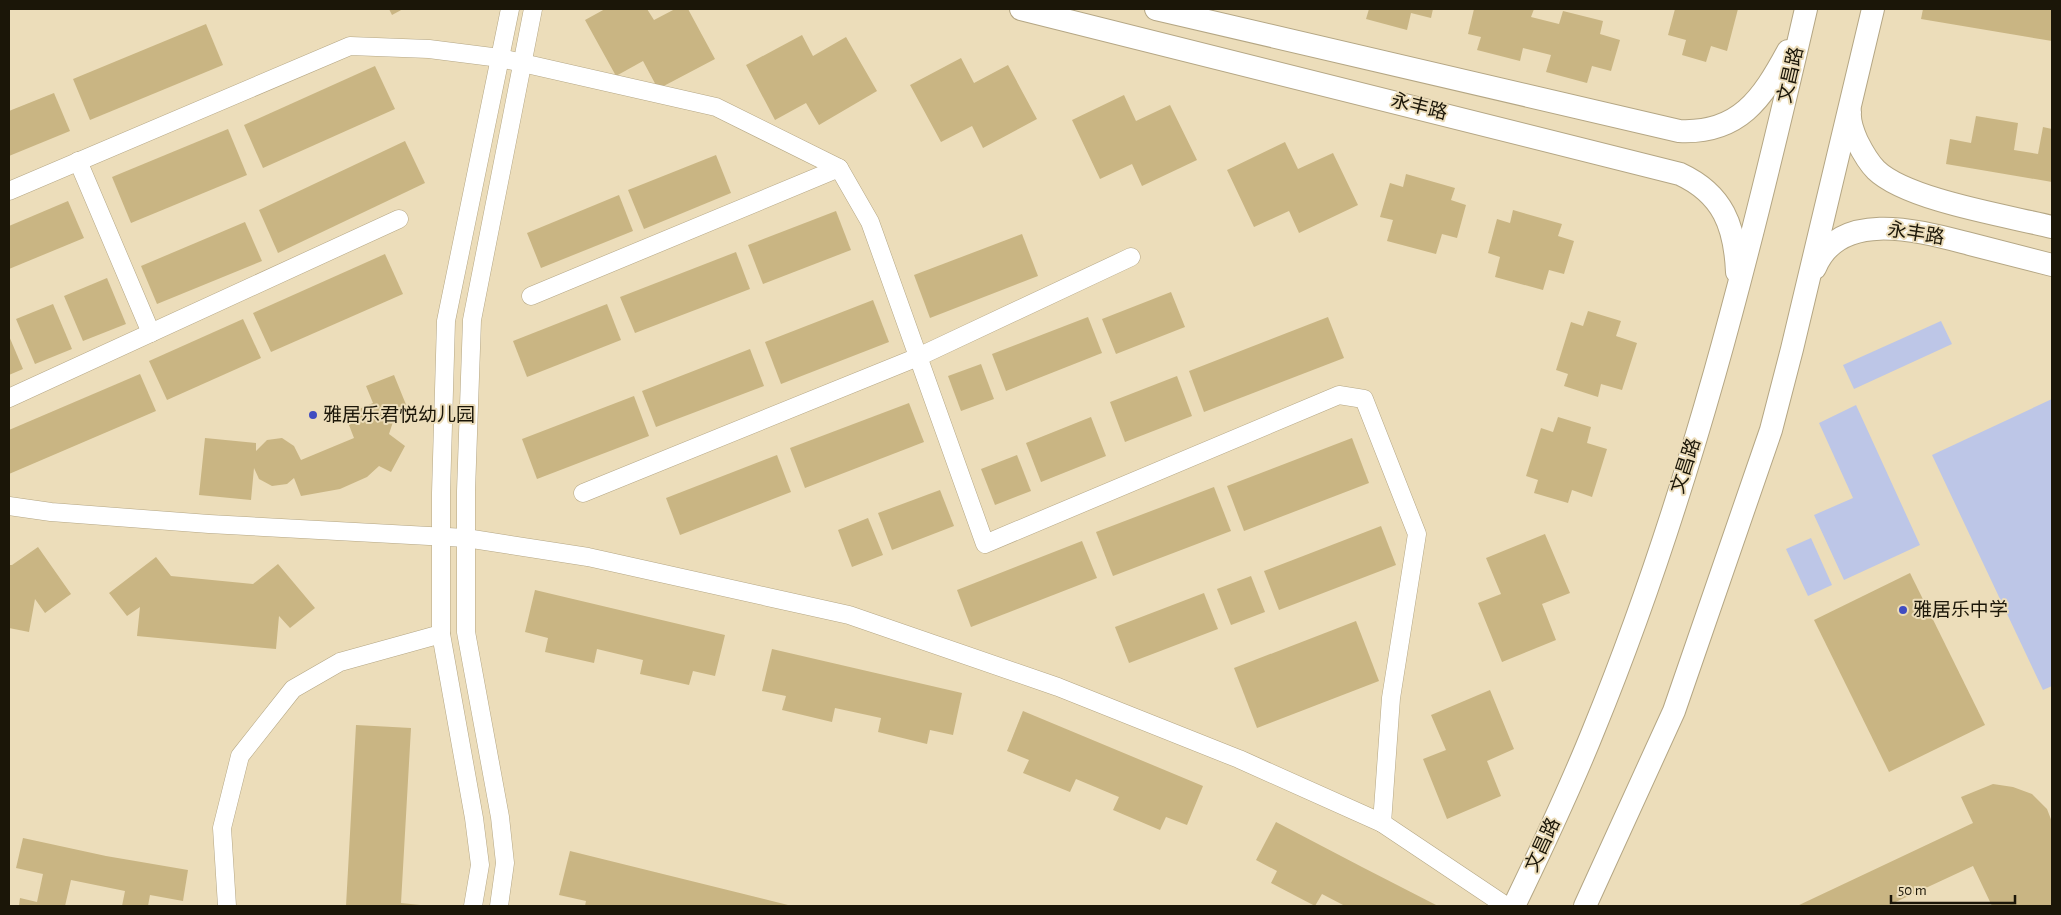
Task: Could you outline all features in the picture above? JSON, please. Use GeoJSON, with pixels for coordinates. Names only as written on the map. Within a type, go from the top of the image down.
{"type":"FeatureCollection","features":[{"type":"Feature","properties":{"kind":"street"},"geometry":{"type":"LineString","coordinates":[[473,906],[480,865],[474,818],[441,634],[441,537],[446,321],[510,9]]}},
{"type":"Feature","properties":{"kind":"street"},"geometry":{"type":"LineString","coordinates":[[499,906],[506,863],[500,817],[466,632],[466,538],[472,320],[524,63],[533,9]]}},
{"type":"Feature","properties":{"kind":"street","name":"永丰路"},"geometry":{"type":"LineString","coordinates":[[1021,9],[1661,167],[1680,174],[1697,182],[1708,191],[1724,212],[1734,237],[1738,291]]}},
{"type":"Feature","properties":{"kind":"street","name":"永丰路"},"geometry":{"type":"LineString","coordinates":[[1156,9],[1679,131],[1695,132],[1712,130],[1730,123],[1759,99],[1774,78],[1804,17]]}},
{"type":"Feature","properties":{"kind":"street"},"geometry":{"type":"LineString","coordinates":[[1585,906],[1674,711],[1770,430],[1806,290],[1872,9]]}},
{"type":"Feature","properties":{"kind":"street","name":"文昌路"},"geometry":{"type":"LineString","coordinates":[[1514,906],[1549,833],[1595,728],[1630,636],[1707,401],[1738,291],[1804,17]]}},
{"type":"Feature","properties":{"kind":"street"},"geometry":{"type":"LineString","coordinates":[[9,191],[350,46],[429,49],[500,58],[716,107],[839,168],[870,222],[985,544],[1339,395],[1364,399],[1417,534],[1390,698],[1382,823]]}},
{"type":"Feature","properties":{"kind":"street","name":"永丰路"},"geometry":{"type":"LineString","coordinates":[[1853,94],[1850,119],[1854,135],[1862,152],[1876,170],[1890,180],[1931,197],[2052,227]]}},
{"type":"Feature","properties":{"kind":"street"},"geometry":{"type":"LineString","coordinates":[[78,161],[151,333]]}},
{"type":"Feature","properties":{"kind":"street"},"geometry":{"type":"LineString","coordinates":[[532,296],[839,168]]}},
{"type":"Feature","properties":{"kind":"street"},"geometry":{"type":"LineString","coordinates":[[9,398],[399,219]]}},
{"type":"Feature","properties":{"kind":"street","name":"永丰路"},"geometry":{"type":"LineString","coordinates":[[1806,290],[1818,261],[1828,249],[1843,238],[1863,230],[1883,228],[1925,232],[2052,265]]}},
{"type":"Feature","properties":{"kind":"street"},"geometry":{"type":"LineString","coordinates":[[583,493],[918,357],[1131,258]]}},
{"type":"Feature","properties":{"kind":"street"},"geometry":{"type":"LineString","coordinates":[[9,506],[61,513],[209,524],[466,538],[588,557],[848,615],[1067,690],[1239,758],[1382,823],[1506,906]]}},
{"type":"Feature","properties":{"kind":"street"},"geometry":{"type":"LineString","coordinates":[[226,906],[222,828],[240,756],[292,689],[340,662],[441,634]]}},
{"type":"Feature","properties":{"kind":"shaded area"},"geometry":{"type":"Polygon","coordinates":[[[1941,321],[1952,344],[1854,389],[1843,365],[1941,321]]]}},
{"type":"Feature","properties":{"kind":"shaded area"},"geometry":{"type":"Polygon","coordinates":[[[2052,399],[2052,686],[2043,690],[1932,455],[2052,399]]]}},
{"type":"Feature","properties":{"kind":"shaded area"},"geometry":{"type":"Polygon","coordinates":[[[1856,405],[1920,545],[1844,580],[1814,515],[1853,498],[1819,423],[1856,405]]]}},
{"type":"Feature","properties":{"kind":"shaded area"},"geometry":{"type":"Polygon","coordinates":[[[1811,538],[1832,585],[1808,596],[1786,549],[1811,538]]]}},
{"type":"Feature","properties":{"kind":"building"},"geometry":{"type":"Polygon","coordinates":[[[389,9],[403,9],[392,15],[389,9]]]}},
{"type":"Feature","properties":{"kind":"building"},"geometry":{"type":"Polygon","coordinates":[[[605,9],[647,9],[654,20],[675,9],[688,9],[715,59],[658,89],[643,61],[616,76],[585,20],[605,9]]]}},
{"type":"Feature","properties":{"kind":"building"},"geometry":{"type":"Polygon","coordinates":[[[1369,9],[1433,9],[1431,18],[1411,13],[1407,30],[1366,19],[1369,9]]]}},
{"type":"Feature","properties":{"kind":"building"},"geometry":{"type":"Polygon","coordinates":[[[1474,9],[1534,9],[1531,17],[1559,24],[1563,11],[1603,21],[1600,34],[1620,40],[1611,71],[1592,66],[1587,83],[1546,72],[1551,55],[1523,48],[1520,61],[1477,50],[1481,37],[1468,34],[1474,9]]]}},
{"type":"Feature","properties":{"kind":"building"},"geometry":{"type":"Polygon","coordinates":[[[1675,9],[1738,9],[1727,51],[1711,46],[1706,62],[1682,55],[1686,40],[1668,35],[1675,9]]]}},
{"type":"Feature","properties":{"kind":"building"},"geometry":{"type":"Polygon","coordinates":[[[1923,9],[2052,9],[2052,41],[1921,19],[1923,9]]]}},
{"type":"Feature","properties":{"kind":"building"},"geometry":{"type":"Polygon","coordinates":[[[206,24],[223,65],[90,120],[73,79],[206,24]]]}},
{"type":"Feature","properties":{"kind":"building"},"geometry":{"type":"Polygon","coordinates":[[[802,35],[813,56],[846,37],[877,91],[819,125],[806,103],[775,120],[746,65],[802,35]]]}},
{"type":"Feature","properties":{"kind":"building"},"geometry":{"type":"Polygon","coordinates":[[[961,58],[974,83],[1008,65],[1037,119],[983,148],[972,126],[941,142],[910,85],[961,58]]]}},
{"type":"Feature","properties":{"kind":"building"},"geometry":{"type":"Polygon","coordinates":[[[375,66],[395,109],[263,168],[244,125],[375,66]]]}},
{"type":"Feature","properties":{"kind":"building"},"geometry":{"type":"Polygon","coordinates":[[[54,93],[70,131],[9,156],[9,111],[54,93]]]}},
{"type":"Feature","properties":{"kind":"building"},"geometry":{"type":"Polygon","coordinates":[[[1124,95],[1136,121],[1170,105],[1197,160],[1142,186],[1132,164],[1100,179],[1072,120],[1124,95]]]}},
{"type":"Feature","properties":{"kind":"building"},"geometry":{"type":"Polygon","coordinates":[[[1976,116],[2018,123],[2014,150],[2038,154],[2043,127],[2052,129],[2052,182],[1946,164],[1950,139],[1971,143],[1976,116]]]}},
{"type":"Feature","properties":{"kind":"building"},"geometry":{"type":"Polygon","coordinates":[[[228,129],[247,175],[131,223],[112,177],[228,129]]]}},
{"type":"Feature","properties":{"kind":"building"},"geometry":{"type":"Polygon","coordinates":[[[405,141],[425,183],[278,253],[259,210],[405,141]]]}},
{"type":"Feature","properties":{"kind":"building"},"geometry":{"type":"Polygon","coordinates":[[[1285,142],[1298,169],[1333,153],[1358,205],[1299,233],[1289,211],[1254,227],[1227,170],[1285,142]]]}},
{"type":"Feature","properties":{"kind":"building"},"geometry":{"type":"Polygon","coordinates":[[[716,155],[731,193],[644,229],[628,190],[716,155]]]}},
{"type":"Feature","properties":{"kind":"building"},"geometry":{"type":"Polygon","coordinates":[[[1406,174],[1455,188],[1451,200],[1466,205],[1457,238],[1442,234],[1436,254],[1387,241],[1393,220],[1380,217],[1390,183],[1403,187],[1406,174]]]}},
{"type":"Feature","properties":{"kind":"building"},"geometry":{"type":"Polygon","coordinates":[[[619,195],[633,231],[541,268],[527,233],[619,195]]]}},
{"type":"Feature","properties":{"kind":"building"},"geometry":{"type":"Polygon","coordinates":[[[68,201],[84,238],[9,269],[9,226],[68,201]]]}},
{"type":"Feature","properties":{"kind":"building"},"geometry":{"type":"Polygon","coordinates":[[[1513,210],[1562,224],[1558,236],[1574,241],[1564,274],[1549,270],[1543,290],[1495,277],[1500,257],[1488,253],[1497,219],[1510,223],[1513,210]]]}},
{"type":"Feature","properties":{"kind":"building"},"geometry":{"type":"Polygon","coordinates":[[[836,211],[851,250],[763,284],[748,245],[836,211]]]}},
{"type":"Feature","properties":{"kind":"building"},"geometry":{"type":"Polygon","coordinates":[[[245,222],[262,261],[157,304],[141,266],[245,222]]]}},
{"type":"Feature","properties":{"kind":"building"},"geometry":{"type":"Polygon","coordinates":[[[1022,234],[1038,276],[930,318],[914,275],[1022,234]]]}},
{"type":"Feature","properties":{"kind":"building"},"geometry":{"type":"Polygon","coordinates":[[[736,252],[750,289],[635,333],[620,297],[736,252]]]}},
{"type":"Feature","properties":{"kind":"building"},"geometry":{"type":"Polygon","coordinates":[[[385,254],[403,294],[271,352],[253,313],[385,254]]]}},
{"type":"Feature","properties":{"kind":"building"},"geometry":{"type":"Polygon","coordinates":[[[107,278],[126,324],[83,341],[64,296],[107,278]]]}},
{"type":"Feature","properties":{"kind":"building"},"geometry":{"type":"Polygon","coordinates":[[[1171,292],[1185,327],[1116,354],[1102,319],[1171,292]]]}},
{"type":"Feature","properties":{"kind":"building"},"geometry":{"type":"Polygon","coordinates":[[[873,300],[889,342],[781,384],[765,342],[873,300]]]}},
{"type":"Feature","properties":{"kind":"building"},"geometry":{"type":"Polygon","coordinates":[[[53,304],[72,349],[35,364],[16,319],[53,304]]]}},
{"type":"Feature","properties":{"kind":"building"},"geometry":{"type":"Polygon","coordinates":[[[607,304],[621,340],[527,377],[513,341],[607,304]]]}},
{"type":"Feature","properties":{"kind":"building"},"geometry":{"type":"Polygon","coordinates":[[[1588,311],[1621,321],[1616,336],[1637,343],[1622,390],[1601,384],[1598,397],[1564,386],[1568,374],[1556,370],[1571,322],[1583,326],[1588,311]]]}},
{"type":"Feature","properties":{"kind":"building"},"geometry":{"type":"Polygon","coordinates":[[[1088,317],[1102,353],[1006,391],[992,354],[1088,317]]]}},
{"type":"Feature","properties":{"kind":"building"},"geometry":{"type":"Polygon","coordinates":[[[1328,317],[1344,358],[1204,412],[1189,371],[1328,317]]]}},
{"type":"Feature","properties":{"kind":"building"},"geometry":{"type":"Polygon","coordinates":[[[243,319],[261,358],[167,400],[149,361],[243,319]]]}},
{"type":"Feature","properties":{"kind":"building"},"geometry":{"type":"Polygon","coordinates":[[[9,336],[23,369],[9,375],[9,336]]]}},
{"type":"Feature","properties":{"kind":"building"},"geometry":{"type":"Polygon","coordinates":[[[750,349],[764,386],[656,427],[642,391],[750,349]]]}},
{"type":"Feature","properties":{"kind":"building"},"geometry":{"type":"Polygon","coordinates":[[[981,364],[994,399],[961,411],[948,376],[981,364]]]}},
{"type":"Feature","properties":{"kind":"building"},"geometry":{"type":"Polygon","coordinates":[[[140,374],[156,411],[9,474],[9,430],[140,374]]]}},
{"type":"Feature","properties":{"kind":"building"},"geometry":{"type":"Polygon","coordinates":[[[394,375],[409,412],[394,419],[389,434],[405,446],[391,472],[379,466],[367,477],[340,489],[301,496],[294,478],[287,484],[272,486],[259,479],[254,468],[251,500],[199,495],[205,438],[256,443],[256,451],[267,440],[282,438],[294,446],[301,460],[354,438],[345,415],[373,403],[366,386],[394,375]]]}},
{"type":"Feature","properties":{"kind":"building"},"geometry":{"type":"Polygon","coordinates":[[[1177,376],[1192,416],[1125,442],[1110,402],[1177,376]]]}},
{"type":"Feature","properties":{"kind":"building"},"geometry":{"type":"Polygon","coordinates":[[[634,396],[649,436],[537,479],[522,439],[634,396]]]}},
{"type":"Feature","properties":{"kind":"building"},"geometry":{"type":"Polygon","coordinates":[[[909,403],[924,442],[805,488],[790,448],[909,403]]]}},
{"type":"Feature","properties":{"kind":"building"},"geometry":{"type":"Polygon","coordinates":[[[1091,417],[1106,456],[1041,482],[1026,443],[1091,417]]]}},
{"type":"Feature","properties":{"kind":"building"},"geometry":{"type":"Polygon","coordinates":[[[1558,417],[1591,427],[1587,443],[1607,449],[1592,497],[1572,490],[1568,503],[1534,493],[1538,480],[1526,476],[1541,428],[1553,432],[1558,417]]]}},
{"type":"Feature","properties":{"kind":"building"},"geometry":{"type":"Polygon","coordinates":[[[1352,438],[1369,483],[1244,531],[1227,486],[1352,438]]]}},
{"type":"Feature","properties":{"kind":"building"},"geometry":{"type":"Polygon","coordinates":[[[777,455],[791,492],[680,535],[666,498],[777,455]]]}},
{"type":"Feature","properties":{"kind":"building"},"geometry":{"type":"Polygon","coordinates":[[[1017,455],[1031,491],[995,505],[981,469],[1017,455]]]}},
{"type":"Feature","properties":{"kind":"building"},"geometry":{"type":"Polygon","coordinates":[[[1214,487],[1231,531],[1113,576],[1096,532],[1214,487]]]}},
{"type":"Feature","properties":{"kind":"building"},"geometry":{"type":"Polygon","coordinates":[[[940,490],[954,526],[892,550],[878,513],[940,490]]]}},
{"type":"Feature","properties":{"kind":"building"},"geometry":{"type":"Polygon","coordinates":[[[868,518],[883,555],[852,567],[838,530],[868,518]]]}},
{"type":"Feature","properties":{"kind":"building"},"geometry":{"type":"Polygon","coordinates":[[[1381,526],[1396,565],[1279,610],[1264,571],[1381,526]]]}},
{"type":"Feature","properties":{"kind":"building"},"geometry":{"type":"Polygon","coordinates":[[[1545,534],[1570,593],[1542,604],[1556,640],[1502,662],[1478,603],[1501,594],[1486,558],[1545,534]]]}},
{"type":"Feature","properties":{"kind":"building"},"geometry":{"type":"Polygon","coordinates":[[[1082,541],[1097,578],[971,627],[957,590],[1082,541]]]}},
{"type":"Feature","properties":{"kind":"building"},"geometry":{"type":"Polygon","coordinates":[[[38,547],[71,594],[45,613],[35,599],[29,632],[9,628],[9,565],[12,565],[38,547]]]}},
{"type":"Feature","properties":{"kind":"building"},"geometry":{"type":"Polygon","coordinates":[[[156,557],[171,576],[253,584],[278,564],[315,608],[290,628],[279,616],[276,649],[137,636],[140,607],[127,616],[109,593],[156,557]]]}},
{"type":"Feature","properties":{"kind":"building"},"geometry":{"type":"Polygon","coordinates":[[[1910,573],[1985,725],[1889,772],[1814,620],[1910,573]]]}},
{"type":"Feature","properties":{"kind":"building"},"geometry":{"type":"Polygon","coordinates":[[[1251,576],[1265,612],[1231,625],[1217,589],[1251,576]]]}},
{"type":"Feature","properties":{"kind":"building"},"geometry":{"type":"Polygon","coordinates":[[[535,590],[725,635],[715,676],[693,671],[689,685],[640,674],[643,660],[597,649],[594,663],[545,652],[548,638],[525,632],[535,590]]]}},
{"type":"Feature","properties":{"kind":"building"},"geometry":{"type":"Polygon","coordinates":[[[1204,593],[1218,629],[1129,663],[1115,627],[1204,593]]]}},
{"type":"Feature","properties":{"kind":"building"},"geometry":{"type":"Polygon","coordinates":[[[1356,621],[1379,681],[1257,728],[1234,668],[1356,621]]]}},
{"type":"Feature","properties":{"kind":"building"},"geometry":{"type":"Polygon","coordinates":[[[772,649],[962,693],[953,735],[930,730],[927,744],[878,732],[881,718],[835,708],[832,722],[782,710],[786,696],[762,691],[772,649]]]}},
{"type":"Feature","properties":{"kind":"building"},"geometry":{"type":"Polygon","coordinates":[[[1490,690],[1514,749],[1487,761],[1501,796],[1447,819],[1423,759],[1446,750],[1431,715],[1490,690]]]}},
{"type":"Feature","properties":{"kind":"building"},"geometry":{"type":"Polygon","coordinates":[[[1023,711],[1203,786],[1187,825],[1166,817],[1160,830],[1113,810],[1119,797],[1076,779],[1070,792],[1023,773],[1029,760],[1007,751],[1023,711]]]}},
{"type":"Feature","properties":{"kind":"building"},"geometry":{"type":"Polygon","coordinates":[[[356,725],[411,728],[401,903],[430,906],[346,906],[356,725]]]}},
{"type":"Feature","properties":{"kind":"building"},"geometry":{"type":"Polygon","coordinates":[[[1993,784],[2013,787],[2032,794],[2047,809],[2052,822],[2052,906],[1992,906],[1973,866],[1887,906],[1797,906],[1973,823],[1961,797],[1993,784]]]}},
{"type":"Feature","properties":{"kind":"building"},"geometry":{"type":"Polygon","coordinates":[[[1276,822],[1438,906],[1345,906],[1322,894],[1315,906],[1271,883],[1277,871],[1256,860],[1276,822]]]}},
{"type":"Feature","properties":{"kind":"building"},"geometry":{"type":"Polygon","coordinates":[[[23,838],[106,856],[188,870],[183,901],[150,895],[148,906],[122,906],[125,891],[71,880],[65,906],[19,906],[20,898],[37,902],[43,874],[16,868],[23,838]]]}},
{"type":"Feature","properties":{"kind":"building"},"geometry":{"type":"Polygon","coordinates":[[[570,851],[792,906],[585,906],[586,901],[559,895],[570,851]]]}},
{"type":"Feature","properties":{"kind":"place","name":"雅居乐君悦幼儿园"},"geometry":{"type":"Point","coordinates":[313,415]}},
{"type":"Feature","properties":{"kind":"place","name":"雅居乐中学"},"geometry":{"type":"Point","coordinates":[1903,610]}}]}
